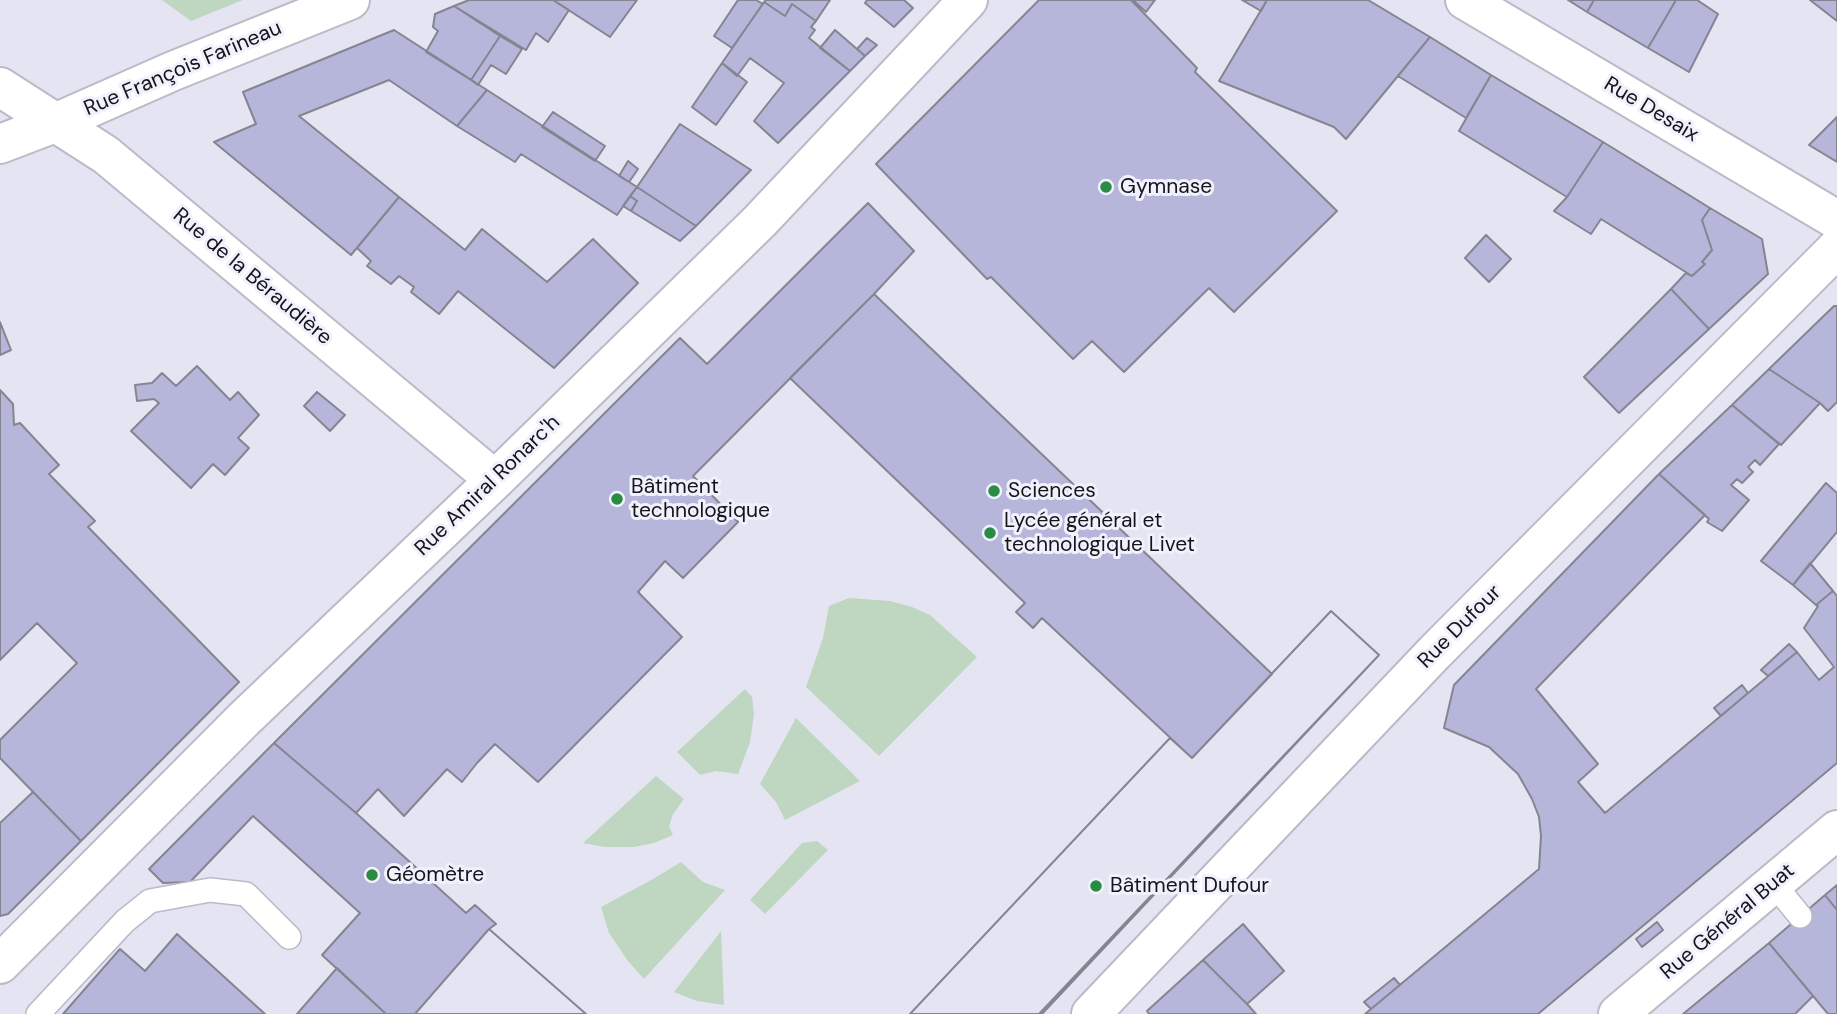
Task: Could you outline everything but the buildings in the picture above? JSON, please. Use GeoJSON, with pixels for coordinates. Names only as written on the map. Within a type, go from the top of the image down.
{"type":"FeatureCollection","features":[{"type":"Feature","properties":{"kind":"street","name":"Rue François Farineau"},"geometry":{"type":"LineString","coordinates":[[0,144],[350,0]]}},
{"type":"Feature","properties":{"kind":"street","name":"Rue Amiral Ronarc'h"},"geometry":{"type":"LineString","coordinates":[[0,964],[244,719],[495,480],[760,221],[968,0]]}},
{"type":"Feature","properties":{"kind":"street","name":"Rue Desaix"},"geometry":{"type":"LineString","coordinates":[[1465,0],[1837,220]]}},
{"type":"Feature","properties":{"kind":"street","name":"Rue de la Béraudière"},"geometry":{"type":"LineString","coordinates":[[0,87],[106,155],[495,480]]}},
{"type":"Feature","properties":{"kind":"street","name":"Rue Dufour"},"geometry":{"type":"LineString","coordinates":[[1091,1014],[1435,652],[1837,248]]}},
{"type":"Feature","properties":{"kind":"street","name":"Rue Général Buat"},"geometry":{"type":"LineString","coordinates":[[1618,1014],[1837,830]]}},
{"type":"Feature","properties":{"kind":"lane"},"geometry":{"type":"LineString","coordinates":[[1773,883],[1800,916]]}},
{"type":"Feature","properties":{"kind":"lane"},"geometry":{"type":"LineString","coordinates":[[38,1014],[125,921],[150,901],[210,890],[246,894],[289,937]]}},
{"type":"Feature","properties":{"kind":"green space"},"geometry":{"type":"Polygon","coordinates":[[[162,0],[243,0],[191,21],[162,0]]]}},
{"type":"Feature","properties":{"kind":"green space"},"geometry":{"type":"Polygon","coordinates":[[[849,598],[890,601],[930,615],[977,657],[879,756],[806,687],[823,638],[829,606],[849,598]]]}},
{"type":"Feature","properties":{"kind":"green space"},"geometry":{"type":"Polygon","coordinates":[[[745,689],[752,697],[754,714],[750,742],[738,774],[716,771],[700,775],[677,752],[745,689]]]}},
{"type":"Feature","properties":{"kind":"green space"},"geometry":{"type":"Polygon","coordinates":[[[796,718],[860,781],[785,820],[776,802],[760,784],[796,718]]]}},
{"type":"Feature","properties":{"kind":"green space"},"geometry":{"type":"Polygon","coordinates":[[[656,776],[684,799],[673,814],[669,826],[673,835],[634,847],[605,847],[583,843],[656,776]]]}},
{"type":"Feature","properties":{"kind":"green space"},"geometry":{"type":"Polygon","coordinates":[[[817,841],[828,850],[765,914],[750,900],[802,843],[817,841]]]}},
{"type":"Feature","properties":{"kind":"green space"},"geometry":{"type":"Polygon","coordinates":[[[681,862],[703,882],[725,890],[644,979],[609,933],[601,907],[681,862]]]}},
{"type":"Feature","properties":{"kind":"green space"},"geometry":{"type":"Polygon","coordinates":[[[721,931],[724,1005],[697,1001],[674,992],[721,931]]]}},
{"type":"Feature","properties":{"kind":"place","name":"Gymnase"},"geometry":{"type":"Point","coordinates":[1106,187]}},
{"type":"Feature","properties":{"kind":"place","name":"Sciences"},"geometry":{"type":"Point","coordinates":[994,491]}},
{"type":"Feature","properties":{"kind":"place","name":"Bâtiment technologique"},"geometry":{"type":"Point","coordinates":[617,499]}},
{"type":"Feature","properties":{"kind":"place","name":"Lycée général et technologique Livet"},"geometry":{"type":"Point","coordinates":[990,533]}},
{"type":"Feature","properties":{"kind":"place","name":"Géomètre"},"geometry":{"type":"Point","coordinates":[372,875]}},
{"type":"Feature","properties":{"kind":"place","name":"Bâtiment Dufour"},"geometry":{"type":"Point","coordinates":[1096,886]}}]}
